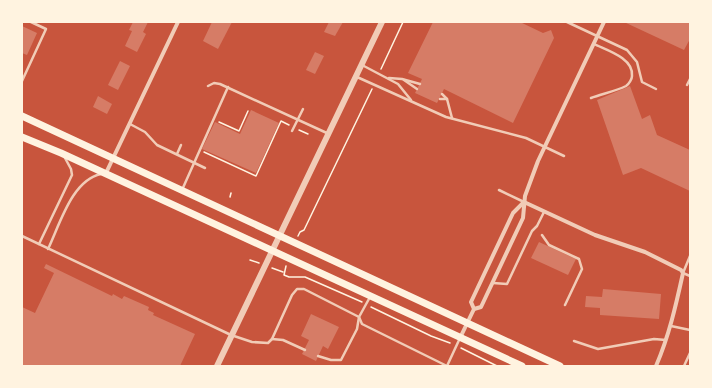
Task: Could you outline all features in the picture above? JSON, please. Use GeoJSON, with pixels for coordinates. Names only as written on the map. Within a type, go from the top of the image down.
{"type":"FeatureCollection","features":[{"type":"Feature","properties":{"kind":"main road"},"geometry":{"type":"LineString","coordinates":[[22,116],[560,366]]}},
{"type":"Feature","properties":{"kind":"main road"},"geometry":{"type":"LineString","coordinates":[[22,137],[106,173],[522,366]]}},
{"type":"Feature","properties":{"kind":"street"},"geometry":{"type":"LineString","coordinates":[[106,173],[178,22]]}},
{"type":"Feature","properties":{"kind":"street"},"geometry":{"type":"LineString","coordinates":[[217,366],[382,22]]}},
{"type":"Feature","properties":{"kind":"street"},"geometry":{"type":"LineString","coordinates":[[460,338],[474,309],[482,307],[523,218],[525,196],[545,147],[604,22]]}},
{"type":"Feature","properties":{"kind":"street"},"geometry":{"type":"LineString","coordinates":[[524,202],[595,235],[645,252],[677,267],[683,273],[667,340],[656,366]]}},
{"type":"Feature","properties":{"kind":"street"},"geometry":{"type":"LineString","coordinates":[[474,309],[471,302],[513,213],[524,202]]}},
{"type":"Feature","properties":{"kind":"lane"},"geometry":{"type":"LineString","coordinates":[[22,81],[46,29],[32,22]]}},
{"type":"Feature","properties":{"kind":"lane"},"geometry":{"type":"LineString","coordinates":[[567,22],[631,54],[637,62],[642,82],[656,89]]}},
{"type":"Feature","properties":{"kind":"lane"},"geometry":{"type":"LineString","coordinates":[[591,98],[627,85],[632,77],[632,72],[626,61],[619,56],[593,44]]}},
{"type":"Feature","properties":{"kind":"lane"},"geometry":{"type":"LineString","coordinates":[[362,65],[398,84],[413,102]]}},
{"type":"Feature","properties":{"kind":"lane"},"geometry":{"type":"LineString","coordinates":[[357,76],[452,118],[526,138],[564,156]]}},
{"type":"Feature","properties":{"kind":"lane"},"geometry":{"type":"LineString","coordinates":[[389,78],[402,79],[420,84]]}},
{"type":"Feature","properties":{"kind":"lane"},"geometry":{"type":"LineString","coordinates":[[402,79],[417,89]]}},
{"type":"Feature","properties":{"kind":"lane"},"geometry":{"type":"LineString","coordinates":[[687,85],[690,79]]}},
{"type":"Feature","properties":{"kind":"lane"},"geometry":{"type":"LineString","coordinates":[[208,86],[214,83],[228,87],[329,134]]}},
{"type":"Feature","properties":{"kind":"lane"},"geometry":{"type":"LineString","coordinates":[[181,190],[228,87]]}},
{"type":"Feature","properties":{"kind":"lane"},"geometry":{"type":"LineString","coordinates":[[442,94],[447,100],[452,118]]}},
{"type":"Feature","properties":{"kind":"lane"},"geometry":{"type":"LineString","coordinates":[[440,99],[447,100]]}},
{"type":"Feature","properties":{"kind":"lane"},"geometry":{"type":"LineString","coordinates":[[292,131],[303,109]]}},
{"type":"Feature","properties":{"kind":"lane"},"geometry":{"type":"LineString","coordinates":[[130,124],[145,132],[157,145],[205,168]]}},
{"type":"Feature","properties":{"kind":"lane"},"geometry":{"type":"LineString","coordinates":[[177,154],[181,145]]}},
{"type":"Feature","properties":{"kind":"lane"},"geometry":{"type":"LineString","coordinates":[[39,244],[72,175],[71,169],[61,153]]}},
{"type":"Feature","properties":{"kind":"lane"},"geometry":{"type":"LineString","coordinates":[[48,249],[74,193],[86,181],[106,173]]}},
{"type":"Feature","properties":{"kind":"lane"},"geometry":{"type":"LineString","coordinates":[[499,190],[524,202]]}},
{"type":"Feature","properties":{"kind":"lane"},"geometry":{"type":"LineString","coordinates":[[493,283],[507,284],[532,231],[537,226],[544,211]]}},
{"type":"Feature","properties":{"kind":"lane"},"geometry":{"type":"LineString","coordinates":[[542,235],[549,245],[579,259],[581,262],[582,268],[565,305]]}},
{"type":"Feature","properties":{"kind":"lane"},"geometry":{"type":"LineString","coordinates":[[22,236],[232,335],[261,343],[268,343],[272,339],[292,295],[297,289],[304,289],[313,292],[359,317],[362,324],[447,366],[460,338]]}},
{"type":"Feature","properties":{"kind":"lane"},"geometry":{"type":"LineString","coordinates":[[690,256],[683,273],[690,276]]}},
{"type":"Feature","properties":{"kind":"lane"},"geometry":{"type":"LineString","coordinates":[[318,356],[331,360],[341,360],[357,329],[359,317],[370,296]]}},
{"type":"Feature","properties":{"kind":"lane"},"geometry":{"type":"LineString","coordinates":[[671,326],[690,330]]}},
{"type":"Feature","properties":{"kind":"lane"},"geometry":{"type":"LineString","coordinates":[[272,339],[283,340],[304,350]]}},
{"type":"Feature","properties":{"kind":"lane"},"geometry":{"type":"LineString","coordinates":[[574,341],[598,349],[654,339],[667,340]]}},
{"type":"Feature","properties":{"kind":"lane"},"geometry":{"type":"LineString","coordinates":[[684,366],[690,354]]}},
{"type":"Feature","properties":{"kind":"path"},"geometry":{"type":"LineString","coordinates":[[381,69],[403,22]]}},
{"type":"Feature","properties":{"kind":"path"},"geometry":{"type":"LineString","coordinates":[[300,232],[304,230],[372,87]]}},
{"type":"Feature","properties":{"kind":"path"},"geometry":{"type":"LineString","coordinates":[[215,120],[239,131],[248,112]]}},
{"type":"Feature","properties":{"kind":"path"},"geometry":{"type":"LineString","coordinates":[[201,151],[256,176],[283,118]]}},
{"type":"Feature","properties":{"kind":"path"},"geometry":{"type":"LineString","coordinates":[[282,121],[289,125]]}},
{"type":"Feature","properties":{"kind":"path"},"geometry":{"type":"LineString","coordinates":[[299,130],[308,134]]}},
{"type":"Feature","properties":{"kind":"path"},"geometry":{"type":"LineString","coordinates":[[250,260],[256,262]]}},
{"type":"Feature","properties":{"kind":"path"},"geometry":{"type":"LineString","coordinates":[[283,272],[287,277],[305,277],[362,302]]}},
{"type":"Feature","properties":{"kind":"path"},"geometry":{"type":"LineString","coordinates":[[372,307],[424,333],[446,341]]}},
{"type":"Feature","properties":{"kind":"path"},"geometry":{"type":"LineString","coordinates":[[466,350],[496,366]]}},
{"type":"Feature","properties":{"kind":"building"},"geometry":{"type":"Polygon","coordinates":[[[133,22],[148,22],[143,32],[146,34],[137,52],[125,46],[132,31],[129,30],[133,22]]]}},
{"type":"Feature","properties":{"kind":"building"},"geometry":{"type":"Polygon","coordinates":[[[212,22],[232,22],[218,49],[203,41],[212,22]]]}},
{"type":"Feature","properties":{"kind":"building"},"geometry":{"type":"Polygon","coordinates":[[[329,22],[343,22],[335,36],[324,32],[329,22]]]}},
{"type":"Feature","properties":{"kind":"building"},"geometry":{"type":"Polygon","coordinates":[[[433,22],[520,22],[543,33],[551,30],[554,38],[513,123],[444,89],[437,103],[415,93],[422,79],[408,73],[433,22]]]}},
{"type":"Feature","properties":{"kind":"building"},"geometry":{"type":"Polygon","coordinates":[[[624,22],[690,22],[690,39],[684,50],[624,22]]]}},
{"type":"Feature","properties":{"kind":"building"},"geometry":{"type":"Polygon","coordinates":[[[22,26],[37,33],[27,55],[22,53],[22,26]]]}},
{"type":"Feature","properties":{"kind":"building"},"geometry":{"type":"Polygon","coordinates":[[[315,52],[324,56],[315,74],[306,70],[315,52]]]}},
{"type":"Feature","properties":{"kind":"building"},"geometry":{"type":"Polygon","coordinates":[[[120,61],[130,66],[118,90],[108,85],[120,61]]]}},
{"type":"Feature","properties":{"kind":"building"},"geometry":{"type":"Polygon","coordinates":[[[630,86],[642,119],[650,115],[657,135],[690,150],[690,191],[641,168],[623,175],[597,100],[630,86]]]}},
{"type":"Feature","properties":{"kind":"building"},"geometry":{"type":"Polygon","coordinates":[[[98,96],[112,104],[107,114],[93,107],[98,96]]]}},
{"type":"Feature","properties":{"kind":"building"},"geometry":{"type":"Polygon","coordinates":[[[251,110],[279,123],[256,173],[202,149],[215,122],[240,134],[251,110]]]}},
{"type":"Feature","properties":{"kind":"building"},"geometry":{"type":"Polygon","coordinates":[[[539,242],[576,259],[568,275],[531,258],[539,242]]]}},
{"type":"Feature","properties":{"kind":"building"},"geometry":{"type":"Polygon","coordinates":[[[46,264],[112,296],[113,294],[122,299],[124,296],[149,307],[148,310],[154,313],[153,315],[195,334],[180,366],[22,366],[22,307],[35,313],[54,273],[44,268],[46,264]]]}},
{"type":"Feature","properties":{"kind":"building"},"geometry":{"type":"Polygon","coordinates":[[[603,289],[661,294],[659,319],[600,315],[600,308],[585,307],[586,296],[602,297],[603,289]]]}},
{"type":"Feature","properties":{"kind":"building"},"geometry":{"type":"Polygon","coordinates":[[[311,314],[339,327],[328,349],[323,346],[316,361],[302,354],[309,340],[301,336],[311,314]]]}}]}
